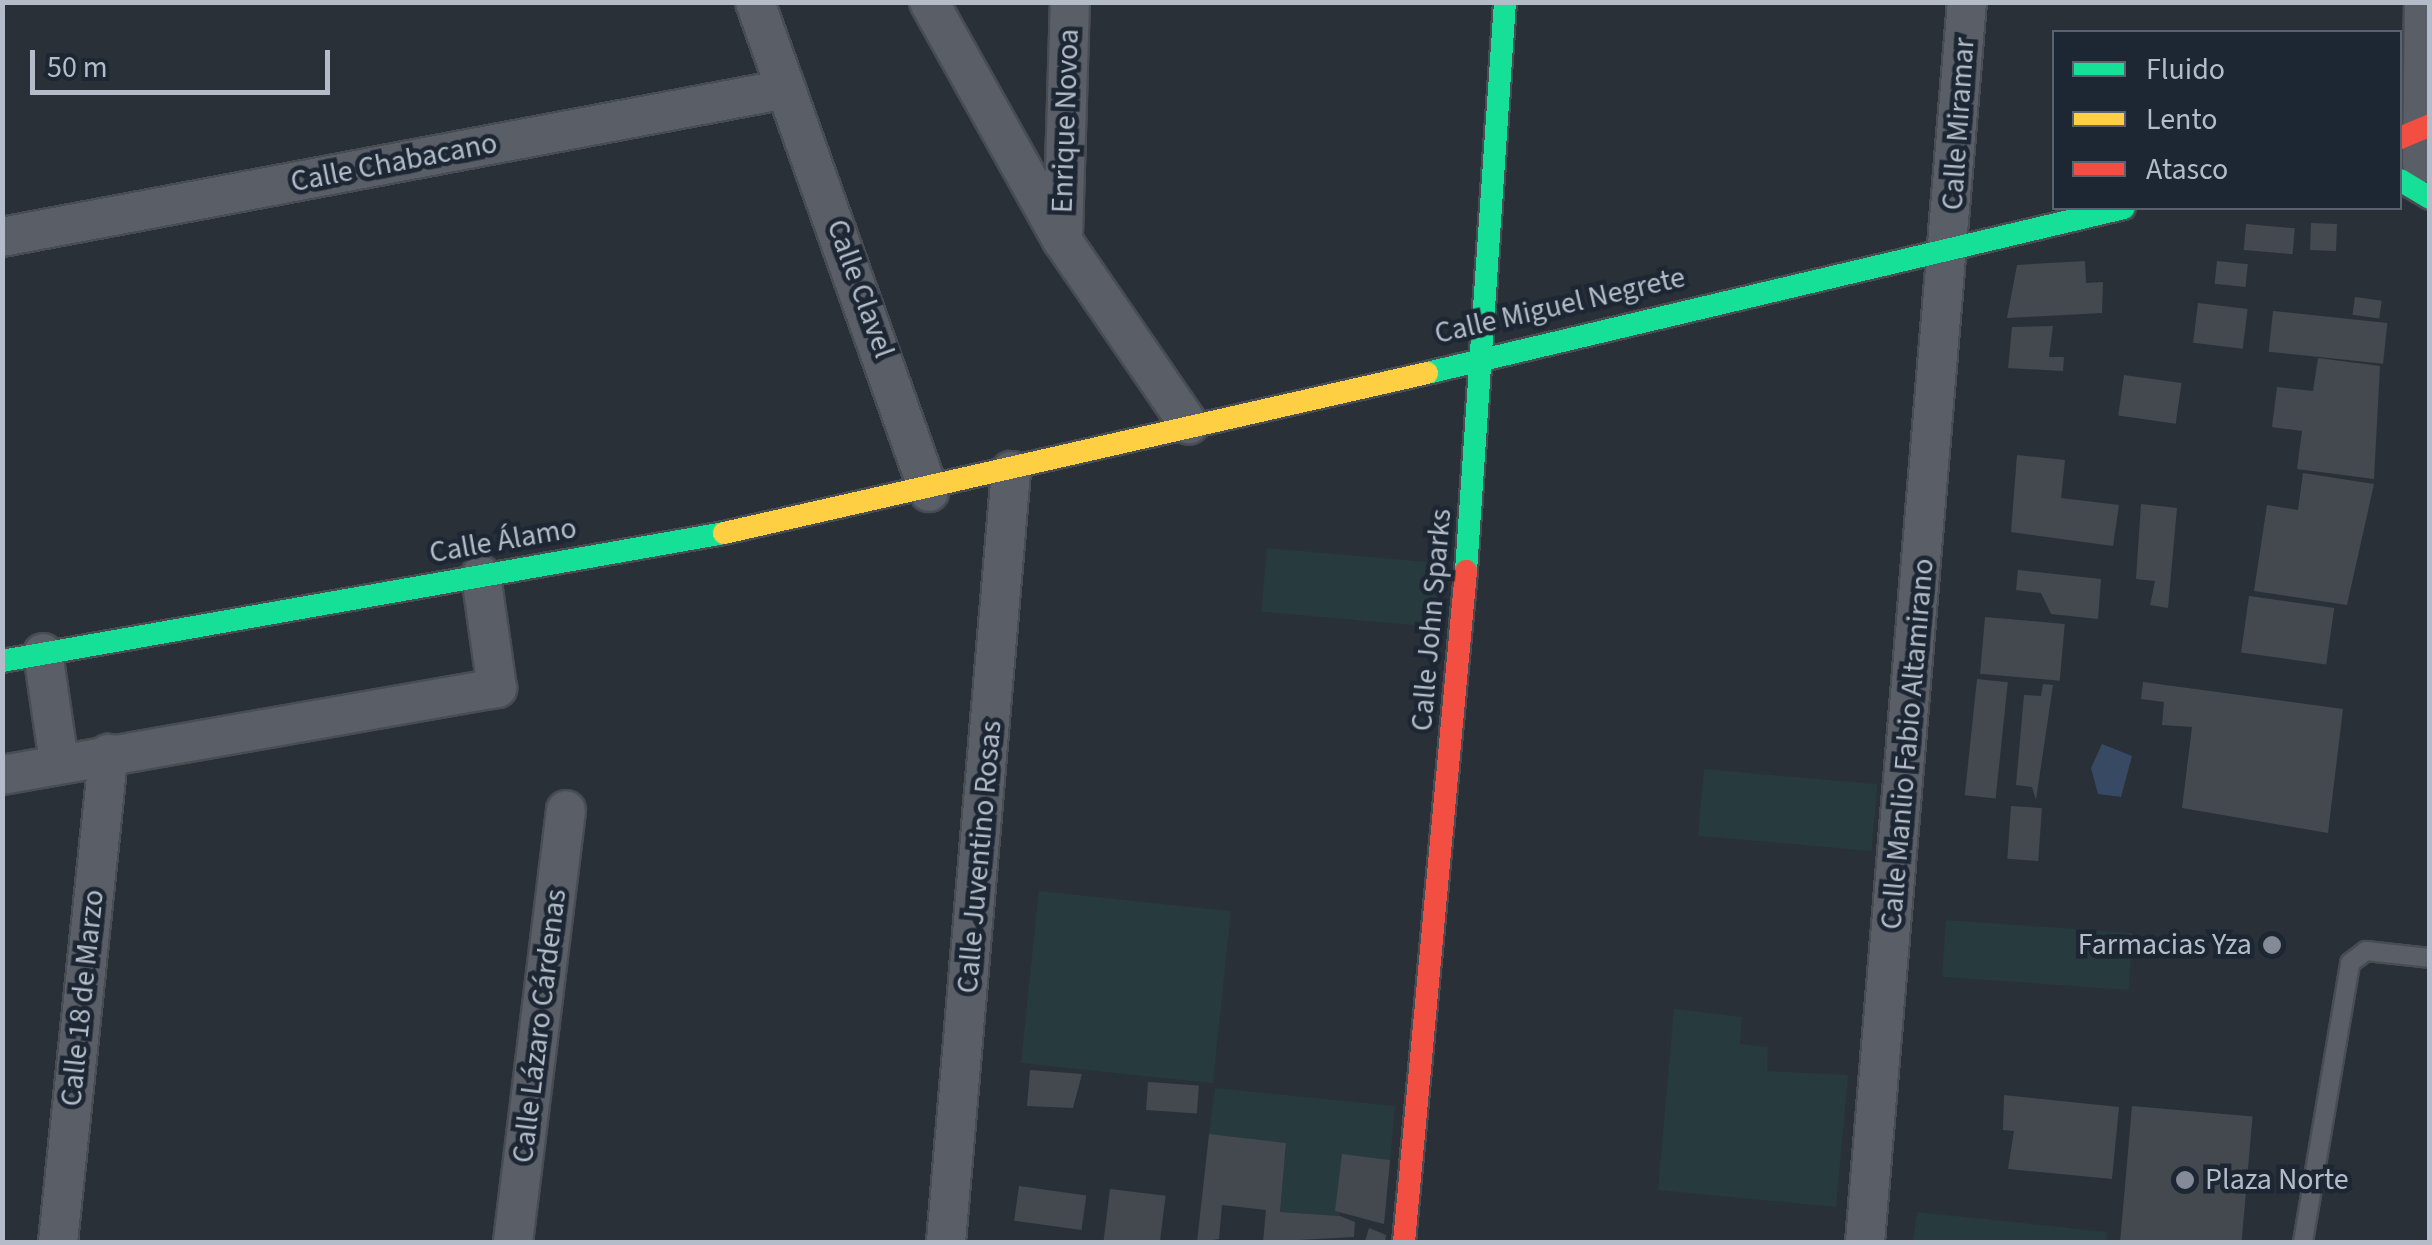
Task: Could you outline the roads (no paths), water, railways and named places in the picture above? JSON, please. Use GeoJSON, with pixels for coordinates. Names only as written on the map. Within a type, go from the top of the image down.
{"type":"FeatureCollection","features":[{"type":"Feature","properties":{"kind":"main road","name":"Calle John Sparks"},"geometry":{"type":"LineString","coordinates":[[1404,1242],[1486,354],[1505,2]]}},
{"type":"Feature","properties":{"kind":"main road","name":"Calle Miguel Negrete"},"geometry":{"type":"LineString","coordinates":[[1011,471],[1486,354],[2115,210]]}},
{"type":"Feature","properties":{"kind":"main road","name":"Calle Álamo"},"geometry":{"type":"LineString","coordinates":[[2,661],[929,492],[1011,471]]}},
{"type":"Feature","properties":{"kind":"street","name":"Calle Clavel"},"geometry":{"type":"LineString","coordinates":[[755,2],[929,492]]}},
{"type":"Feature","properties":{"kind":"street"},"geometry":{"type":"LineString","coordinates":[[928,2],[1062,240],[1189,426]]}},
{"type":"Feature","properties":{"kind":"street","name":"Enrique Novoa"},"geometry":{"type":"LineString","coordinates":[[1062,240],[1070,2]]}},
{"type":"Feature","properties":{"kind":"street","name":"Calle Miramar"},"geometry":{"type":"LineString","coordinates":[[1951,245],[1967,2]]}},
{"type":"Feature","properties":{"kind":"street"},"geometry":{"type":"LineString","coordinates":[[2416,157],[2424,2]]}},
{"type":"Feature","properties":{"kind":"street","name":"Calle Chabacano"},"geometry":{"type":"LineString","coordinates":[[2,237],[786,88]]}},
{"type":"Feature","properties":{"kind":"street","name":"Calle Manlio Fabio Altamirano"},"geometry":{"type":"LineString","coordinates":[[1865,1242],[1951,245]]}},
{"type":"Feature","properties":{"kind":"street","name":"Calle Juventino Rosas"},"geometry":{"type":"LineString","coordinates":[[946,1242],[1011,471]]}},
{"type":"Feature","properties":{"kind":"street"},"geometry":{"type":"LineString","coordinates":[[2,775],[496,688],[481,575]]}},
{"type":"Feature","properties":{"kind":"street"},"geometry":{"type":"LineString","coordinates":[[43,654],[59,764]]}},
{"type":"Feature","properties":{"kind":"street","name":"Calle 18 de Marzo"},"geometry":{"type":"LineString","coordinates":[[58,1242],[108,754]]}},
{"type":"Feature","properties":{"kind":"street","name":"Calle Lázaro Cárdenas"},"geometry":{"type":"LineString","coordinates":[[513,1242],[566,810]]}},
{"type":"Feature","properties":{"kind":"lane"},"geometry":{"type":"LineString","coordinates":[[2303,1242],[2350,963],[2366,950],[2430,958]]}},
{"type":"Feature","properties":{"kind":"water"},"geometry":{"type":"Polygon","coordinates":[[[2102,744],[2132,756],[2121,797],[2098,794],[2091,768],[2102,744]]]}},
{"type":"Feature","properties":{"kind":"place","name":"Farmacias Yza"},"geometry":{"type":"Point","coordinates":[2272,945]}},
{"type":"Feature","properties":{"kind":"place","name":"Plaza Norte"},"geometry":{"type":"Point","coordinates":[2185,1180]}}]}
